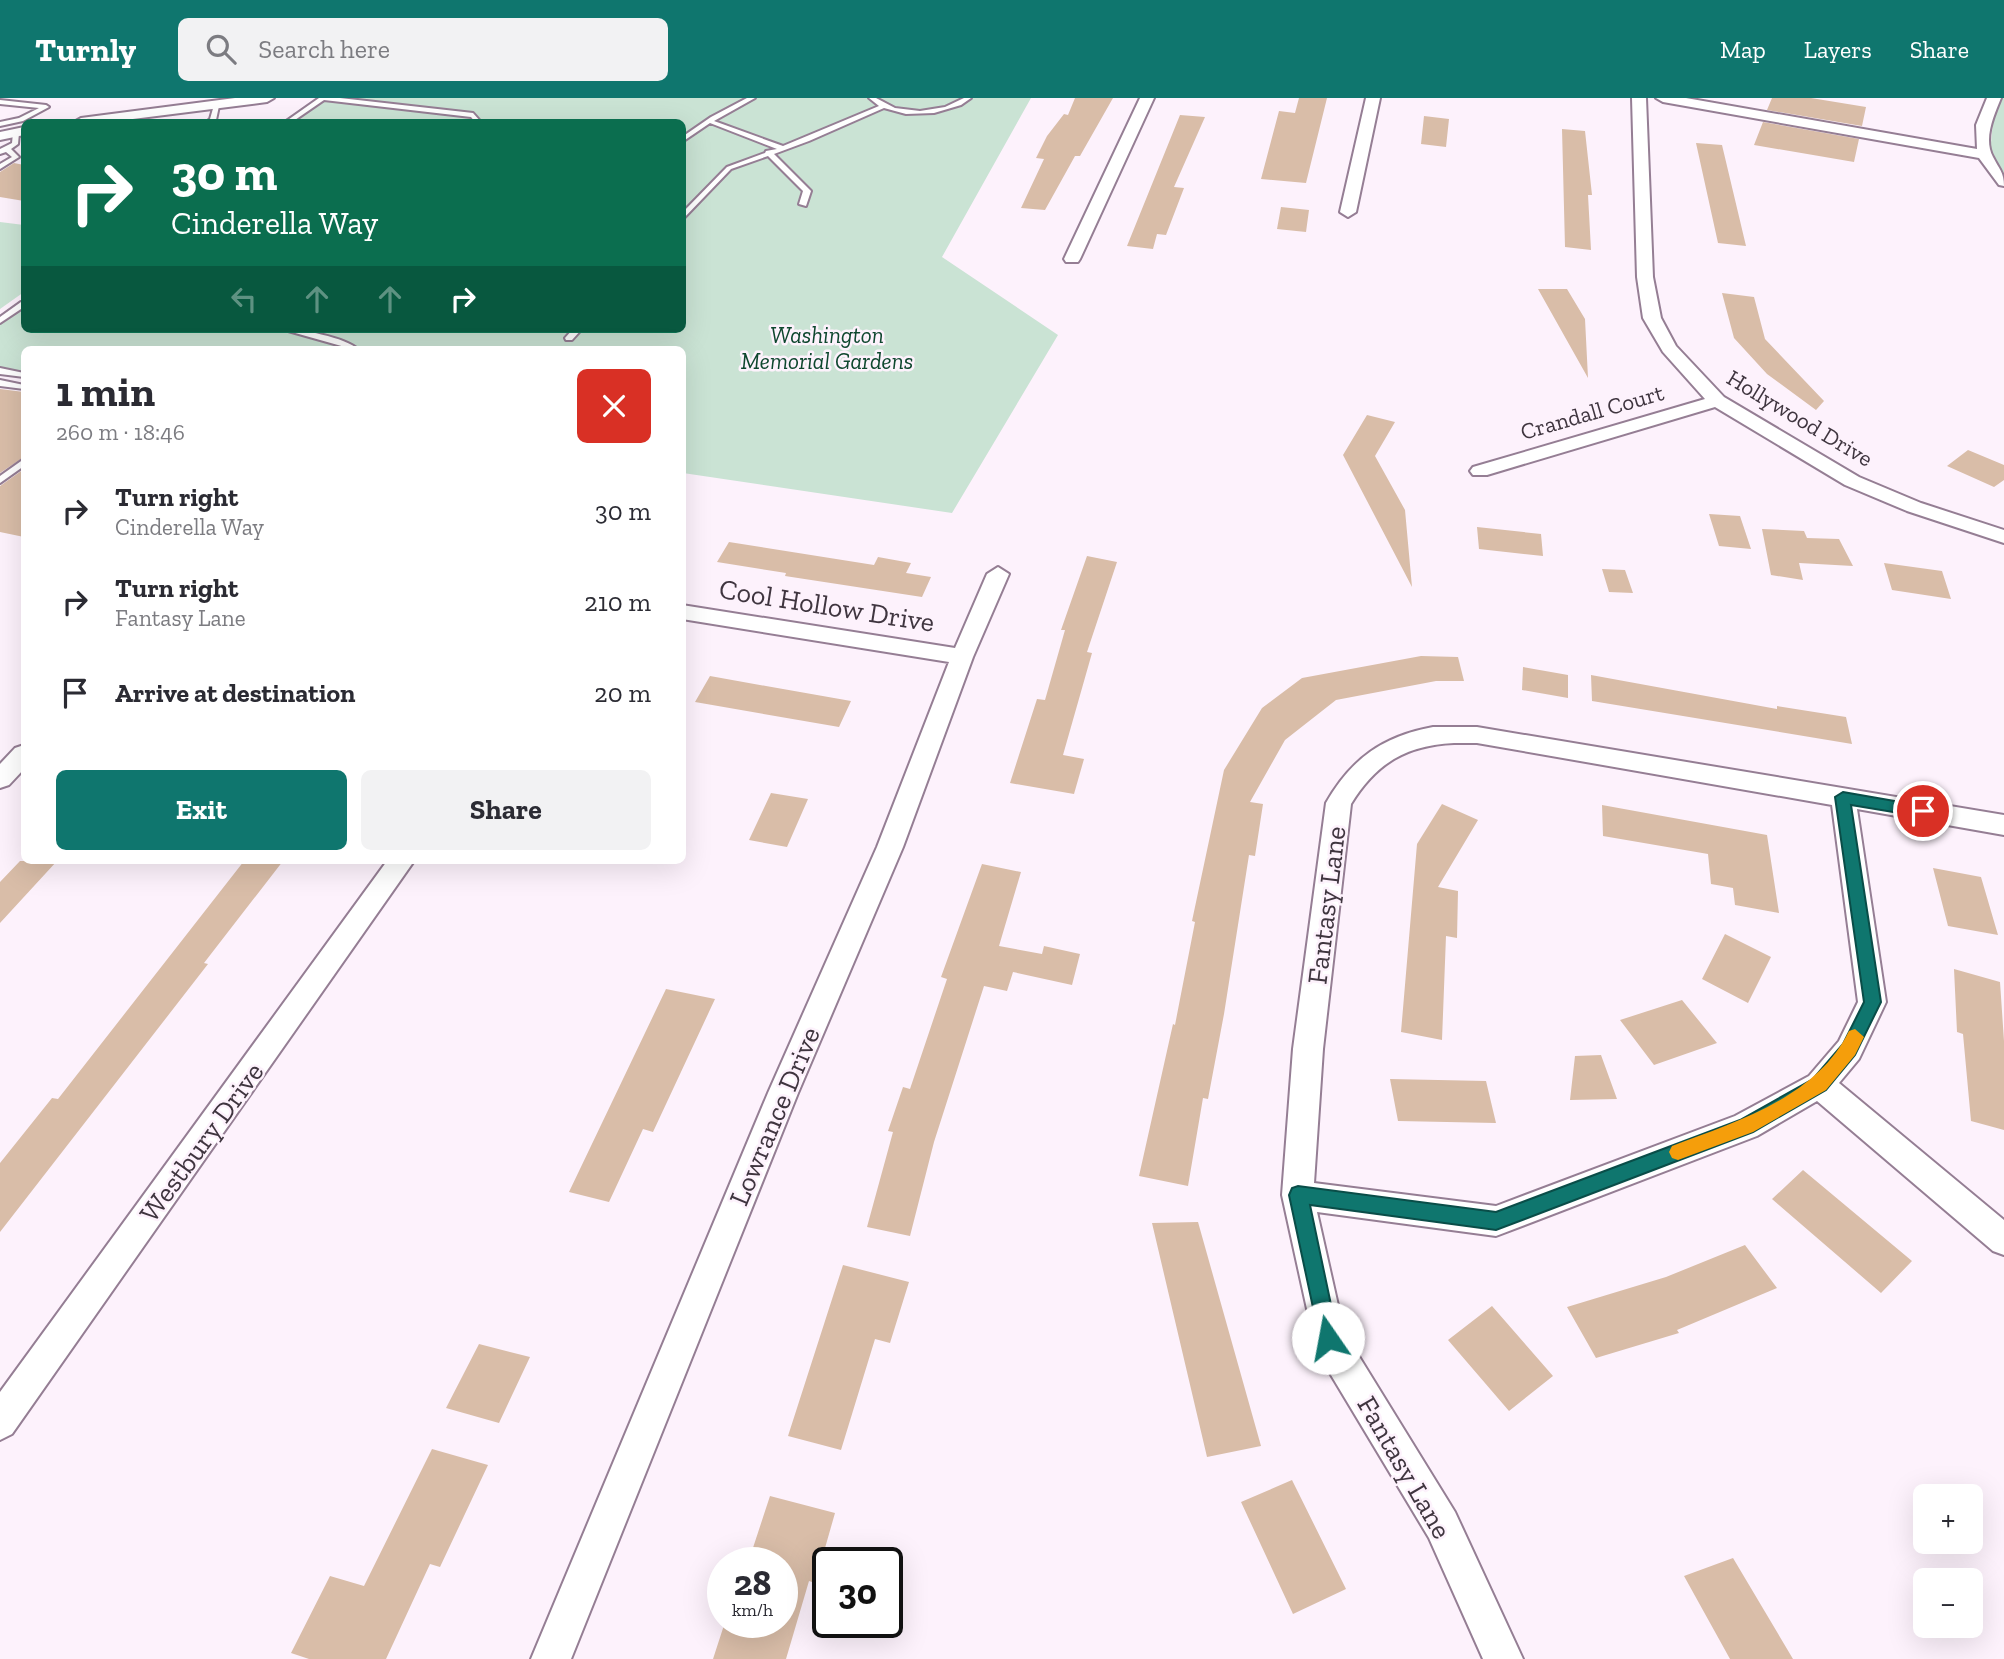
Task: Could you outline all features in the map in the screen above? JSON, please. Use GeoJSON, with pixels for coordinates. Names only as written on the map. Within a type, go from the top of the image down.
{"type":"FeatureCollection","features":[{"type":"Feature","properties":{"kind":"street"},"geometry":{"type":"LineString","coordinates":[[106,119],[267,98]]}},
{"type":"Feature","properties":{"kind":"street"},"geometry":{"type":"LineString","coordinates":[[1072,259],[1147,98]]}},
{"type":"Feature","properties":{"kind":"street"},"geometry":{"type":"LineString","coordinates":[[1348,212],[1373,98]]}},
{"type":"Feature","properties":{"kind":"street","name":"Hollywood Drive"},"geometry":{"type":"LineString","coordinates":[[1639,98],[1645,277],[1652,318],[1669,348],[1717,401],[1852,481],[1914,507],[2004,537]]}},
{"type":"Feature","properties":{"kind":"street"},"geometry":{"type":"LineString","coordinates":[[1663,98],[1984,155]]}},
{"type":"Feature","properties":{"kind":"street"},"geometry":{"type":"LineString","coordinates":[[1994,98],[1983,125],[1984,155],[2004,182]]}},
{"type":"Feature","properties":{"kind":"street","name":"Crandall Court"},"geometry":{"type":"LineString","coordinates":[[1480,471],[1717,401]]}},
{"type":"Feature","properties":{"kind":"street","name":"Lowrance Drive"},"geometry":{"type":"LineString","coordinates":[[551,1659],[777,1106],[890,847],[962,657],[998,574]]}},
{"type":"Feature","properties":{"kind":"street","name":"Cool Hollow Drive"},"geometry":{"type":"LineString","coordinates":[[686,613],[962,657]]}},
{"type":"Feature","properties":{"kind":"street","name":"Fantasy Lane"},"geometry":{"type":"LineString","coordinates":[[1503,1659],[1442,1525],[1328,1338],[1298,1195],[1308,1049],[1339,803],[1353,777],[1376,757],[1407,739],[1441,733],[1477,735],[2004,825]]}},
{"type":"Feature","properties":{"kind":"street"},"geometry":{"type":"LineString","coordinates":[[0,779],[21,757]]}},
{"type":"Feature","properties":{"kind":"street"},"geometry":{"type":"LineString","coordinates":[[1298,1195],[1496,1221],[1746,1126],[1819,1085],[1849,1050],[1872,1002],[1843,797]]}},
{"type":"Feature","properties":{"kind":"street","name":"Westbury Drive"},"geometry":{"type":"LineString","coordinates":[[0,1422],[399,864]]}},
{"type":"Feature","properties":{"kind":"street"},"geometry":{"type":"LineString","coordinates":[[1819,1085],[2004,1240]]}},
{"type":"Feature","properties":{"kind":"lane"},"geometry":{"type":"LineString","coordinates":[[292,119],[323,98],[473,115],[476,119]]}},
{"type":"Feature","properties":{"kind":"lane"},"geometry":{"type":"LineString","coordinates":[[686,137],[709,121],[752,98]]}},
{"type":"Feature","properties":{"kind":"lane"},"geometry":{"type":"LineString","coordinates":[[872,98],[883,106],[928,111],[958,105],[968,98]]}},
{"type":"Feature","properties":{"kind":"lane"},"geometry":{"type":"LineString","coordinates":[[0,102],[46,107],[23,119]]}},
{"type":"Feature","properties":{"kind":"lane"},"geometry":{"type":"LineString","coordinates":[[213,119],[216,106]]}},
{"type":"Feature","properties":{"kind":"lane"},"geometry":{"type":"LineString","coordinates":[[686,214],[729,168],[768,152],[807,141],[883,106]]}},
{"type":"Feature","properties":{"kind":"lane"},"geometry":{"type":"LineString","coordinates":[[709,121],[782,148]]}},
{"type":"Feature","properties":{"kind":"lane"},"geometry":{"type":"LineString","coordinates":[[0,152],[15,144],[8,128]]}},
{"type":"Feature","properties":{"kind":"lane"},"geometry":{"type":"LineString","coordinates":[[0,167],[16,157],[8,150]]}},
{"type":"Feature","properties":{"kind":"lane"},"geometry":{"type":"LineString","coordinates":[[768,152],[807,191],[803,204]]}},
{"type":"Feature","properties":{"kind":"lane"},"geometry":{"type":"LineString","coordinates":[[0,321],[21,306]]}},
{"type":"Feature","properties":{"kind":"lane"},"geometry":{"type":"LineString","coordinates":[[301,333],[349,346]]}},
{"type":"Feature","properties":{"kind":"lane"},"geometry":{"type":"LineString","coordinates":[[569,338],[574,333]]}},
{"type":"Feature","properties":{"kind":"lane"},"geometry":{"type":"LineString","coordinates":[[0,371],[21,374]]}},
{"type":"Feature","properties":{"kind":"lane"},"geometry":{"type":"LineString","coordinates":[[0,383],[21,386]]}},
{"type":"Feature","properties":{"kind":"lane"},"geometry":{"type":"LineString","coordinates":[[0,481],[21,464]]}},
{"type":"Feature","properties":{"kind":"green space","name":"Washington Memorial Gardens"},"geometry":{"type":"Polygon","coordinates":[[[317,98],[1031,98],[942,257],[1058,335],[952,513],[686,473],[686,346],[21,346],[21,374],[0,370],[0,315],[21,300],[21,333],[686,333],[686,119],[286,119],[317,98]]]}},
{"type":"Feature","properties":{"kind":"green space"},"geometry":{"type":"Polygon","coordinates":[[[1995,98],[2004,98],[2004,180],[1990,154],[1995,98]]]}},
{"type":"Feature","properties":{"kind":"green space"},"geometry":{"type":"Polygon","coordinates":[[[0,222],[21,225],[21,294],[0,309],[0,222]]]}},
{"type":"Feature","properties":{"kind":"building"},"geometry":{"type":"Polygon","coordinates":[[[1075,98],[1113,98],[1080,156],[1075,156],[1045,210],[1021,208],[1044,159],[1036,158],[1047,136],[1064,114],[1068,115],[1075,98]]]}},
{"type":"Feature","properties":{"kind":"building"},"geometry":{"type":"Polygon","coordinates":[[[1299,98],[1327,98],[1306,183],[1261,179],[1279,111],[1295,113],[1299,98]]]}},
{"type":"Feature","properties":{"kind":"building"},"geometry":{"type":"Polygon","coordinates":[[[1772,98],[1811,98],[1866,107],[1862,126],[1767,110],[1772,98]]]}},
{"type":"Feature","properties":{"kind":"building"},"geometry":{"type":"Polygon","coordinates":[[[1180,115],[1205,117],[1174,187],[1184,188],[1166,235],[1157,234],[1153,249],[1127,246],[1180,115]]]}},
{"type":"Feature","properties":{"kind":"building"},"geometry":{"type":"Polygon","coordinates":[[[1424,116],[1449,119],[1446,147],[1421,144],[1424,116]]]}},
{"type":"Feature","properties":{"kind":"building"},"geometry":{"type":"Polygon","coordinates":[[[1763,122],[1859,139],[1854,162],[1754,145],[1763,122]]]}},
{"type":"Feature","properties":{"kind":"building"},"geometry":{"type":"Polygon","coordinates":[[[1562,129],[1585,131],[1592,195],[1588,195],[1591,250],[1565,247],[1562,129]]]}},
{"type":"Feature","properties":{"kind":"building"},"geometry":{"type":"Polygon","coordinates":[[[1696,143],[1722,145],[1746,246],[1718,243],[1696,143]]]}},
{"type":"Feature","properties":{"kind":"building"},"geometry":{"type":"Polygon","coordinates":[[[14,163],[21,164],[21,200],[0,197],[0,172],[14,163]]]}},
{"type":"Feature","properties":{"kind":"building"},"geometry":{"type":"Polygon","coordinates":[[[1281,207],[1309,210],[1306,232],[1277,229],[1281,207]]]}},
{"type":"Feature","properties":{"kind":"building"},"geometry":{"type":"Polygon","coordinates":[[[1538,289],[1567,289],[1585,319],[1588,378],[1538,289]]]}},
{"type":"Feature","properties":{"kind":"building"},"geometry":{"type":"Polygon","coordinates":[[[1722,293],[1754,297],[1765,339],[1824,401],[1816,410],[1767,374],[1734,338],[1722,293]]]}},
{"type":"Feature","properties":{"kind":"building"},"geometry":{"type":"Polygon","coordinates":[[[0,389],[21,392],[21,459],[0,473],[0,389]]]}},
{"type":"Feature","properties":{"kind":"building"},"geometry":{"type":"Polygon","coordinates":[[[1367,415],[1395,422],[1375,456],[1405,510],[1412,587],[1343,455],[1367,415]]]}},
{"type":"Feature","properties":{"kind":"building"},"geometry":{"type":"Polygon","coordinates":[[[1968,450],[2004,465],[2004,480],[1994,487],[1947,466],[1968,450]]]}},
{"type":"Feature","properties":{"kind":"building"},"geometry":{"type":"Polygon","coordinates":[[[21,471],[21,536],[0,532],[0,486],[21,471]]]}},
{"type":"Feature","properties":{"kind":"building"},"geometry":{"type":"Polygon","coordinates":[[[1709,514],[1740,516],[1751,549],[1719,546],[1709,514]]]}},
{"type":"Feature","properties":{"kind":"building"},"geometry":{"type":"Polygon","coordinates":[[[1477,527],[1541,534],[1543,556],[1479,549],[1477,527]]]}},
{"type":"Feature","properties":{"kind":"building"},"geometry":{"type":"Polygon","coordinates":[[[1762,529],[1804,531],[1807,538],[1839,539],[1853,566],[1799,563],[1803,580],[1771,575],[1762,529]]]}},
{"type":"Feature","properties":{"kind":"building"},"geometry":{"type":"Polygon","coordinates":[[[729,542],[874,565],[878,557],[911,563],[906,573],[931,577],[922,597],[785,576],[786,573],[717,562],[729,542]]]}},
{"type":"Feature","properties":{"kind":"building"},"geometry":{"type":"Polygon","coordinates":[[[1087,556],[1117,562],[1087,652],[1092,653],[1063,755],[1084,759],[1074,794],[1010,783],[1037,699],[1045,700],[1065,630],[1061,630],[1087,556]]]}},
{"type":"Feature","properties":{"kind":"building"},"geometry":{"type":"Polygon","coordinates":[[[1884,563],[1942,571],[1951,599],[1892,590],[1884,563]]]}},
{"type":"Feature","properties":{"kind":"building"},"geometry":{"type":"Polygon","coordinates":[[[1602,569],[1625,570],[1633,593],[1609,592],[1602,569]]]}},
{"type":"Feature","properties":{"kind":"building"},"geometry":{"type":"Polygon","coordinates":[[[1421,656],[1458,657],[1464,681],[1436,681],[1336,700],[1285,740],[1250,802],[1263,804],[1255,856],[1249,855],[1224,1014],[1208,1099],[1203,1098],[1188,1186],[1139,1176],[1173,1024],[1175,1025],[1195,922],[1192,921],[1224,770],[1262,708],[1302,678],[1421,656]]]}},
{"type":"Feature","properties":{"kind":"building"},"geometry":{"type":"Polygon","coordinates":[[[1523,667],[1568,675],[1568,698],[1522,690],[1523,667]]]}},
{"type":"Feature","properties":{"kind":"building"},"geometry":{"type":"Polygon","coordinates":[[[1591,675],[1777,709],[1777,706],[1846,717],[1852,744],[1592,701],[1591,675]]]}},
{"type":"Feature","properties":{"kind":"building"},"geometry":{"type":"Polygon","coordinates":[[[710,676],[851,701],[839,727],[695,702],[710,676]]]}},
{"type":"Feature","properties":{"kind":"building"},"geometry":{"type":"Polygon","coordinates":[[[771,793],[808,799],[787,847],[749,840],[771,793]]]}},
{"type":"Feature","properties":{"kind":"building"},"geometry":{"type":"Polygon","coordinates":[[[1442,804],[1478,820],[1438,887],[1458,891],[1457,938],[1446,936],[1442,1040],[1401,1032],[1417,844],[1442,804]]]}},
{"type":"Feature","properties":{"kind":"building"},"geometry":{"type":"Polygon","coordinates":[[[1602,805],[1767,835],[1779,913],[1735,905],[1733,888],[1711,884],[1708,854],[1603,836],[1602,805]]]}},
{"type":"Feature","properties":{"kind":"building"},"geometry":{"type":"Polygon","coordinates":[[[20,861],[21,864],[54,864],[0,923],[0,882],[20,861]]]}},
{"type":"Feature","properties":{"kind":"building"},"geometry":{"type":"Polygon","coordinates":[[[242,864],[281,864],[204,963],[208,964],[0,1232],[0,1163],[52,1098],[58,1099],[242,864]]]}},
{"type":"Feature","properties":{"kind":"building"},"geometry":{"type":"Polygon","coordinates":[[[982,864],[1021,872],[999,946],[1042,954],[1044,946],[1080,954],[1072,985],[1013,972],[1007,991],[984,986],[934,1142],[910,1236],[867,1227],[893,1132],[888,1131],[903,1087],[910,1089],[947,979],[941,977],[982,864]]]}},
{"type":"Feature","properties":{"kind":"building"},"geometry":{"type":"Polygon","coordinates":[[[1933,868],[1981,877],[1998,935],[1948,926],[1933,868]]]}},
{"type":"Feature","properties":{"kind":"building"},"geometry":{"type":"Polygon","coordinates":[[[1725,934],[1771,957],[1748,1003],[1702,979],[1725,934]]]}},
{"type":"Feature","properties":{"kind":"building"},"geometry":{"type":"Polygon","coordinates":[[[1954,969],[2000,982],[2004,1041],[2004,1130],[1971,1121],[1963,1034],[1957,1032],[1954,969]]]}},
{"type":"Feature","properties":{"kind":"building"},"geometry":{"type":"Polygon","coordinates":[[[666,989],[715,999],[653,1132],[643,1129],[609,1202],[569,1192],[666,989]]]}},
{"type":"Feature","properties":{"kind":"building"},"geometry":{"type":"Polygon","coordinates":[[[1682,1000],[1717,1043],[1654,1065],[1620,1020],[1682,1000]]]}},
{"type":"Feature","properties":{"kind":"building"},"geometry":{"type":"Polygon","coordinates":[[[1601,1055],[1617,1099],[1570,1100],[1575,1056],[1601,1055]]]}},
{"type":"Feature","properties":{"kind":"building"},"geometry":{"type":"Polygon","coordinates":[[[1390,1079],[1486,1081],[1496,1123],[1398,1121],[1390,1079]]]}},
{"type":"Feature","properties":{"kind":"building"},"geometry":{"type":"Polygon","coordinates":[[[1803,1170],[1912,1261],[1881,1293],[1772,1199],[1803,1170]]]}},
{"type":"Feature","properties":{"kind":"building"},"geometry":{"type":"Polygon","coordinates":[[[1198,1222],[1261,1446],[1207,1457],[1152,1223],[1198,1222]]]}},
{"type":"Feature","properties":{"kind":"building"},"geometry":{"type":"Polygon","coordinates":[[[1745,1245],[1777,1288],[1677,1330],[1679,1333],[1596,1358],[1567,1307],[1666,1277],[1745,1245]]]}},
{"type":"Feature","properties":{"kind":"building"},"geometry":{"type":"Polygon","coordinates":[[[843,1265],[909,1282],[890,1343],[875,1339],[841,1450],[788,1436],[843,1265]]]}},
{"type":"Feature","properties":{"kind":"building"},"geometry":{"type":"Polygon","coordinates":[[[1492,1306],[1553,1376],[1509,1411],[1448,1340],[1492,1306]]]}},
{"type":"Feature","properties":{"kind":"building"},"geometry":{"type":"Polygon","coordinates":[[[479,1344],[530,1357],[499,1423],[446,1408],[479,1344]]]}},
{"type":"Feature","properties":{"kind":"building"},"geometry":{"type":"Polygon","coordinates":[[[432,1449],[488,1465],[440,1567],[430,1564],[386,1659],[309,1659],[291,1653],[330,1576],[364,1586],[432,1449]]]}},
{"type":"Feature","properties":{"kind":"building"},"geometry":{"type":"Polygon","coordinates":[[[1292,1480],[1346,1589],[1293,1614],[1241,1502],[1292,1480]]]}},
{"type":"Feature","properties":{"kind":"building"},"geometry":{"type":"Polygon","coordinates":[[[770,1496],[835,1513],[825,1547],[812,1547],[812,1582],[809,1581],[798,1618],[798,1547],[753,1547],[770,1496]]]}},
{"type":"Feature","properties":{"kind":"building"},"geometry":{"type":"Polygon","coordinates":[[[1733,1558],[1793,1659],[1730,1659],[1684,1576],[1733,1558]]]}},
{"type":"Feature","properties":{"kind":"building"},"geometry":{"type":"Polygon","coordinates":[[[720,1638],[792,1638],[786,1659],[713,1659],[720,1638]]]}},
{"type":"Feature","properties":{"kind":"slow traffic"},"geometry":{"type":"LineString","coordinates":[[1678,1152],[1746,1126],[1819,1085],[1849,1050],[1855,1037]]}},
{"type":"Feature","properties":{"kind":"route"},"geometry":{"type":"LineString","coordinates":[[1328,1338],[1298,1195],[1496,1221],[1746,1126],[1819,1085],[1849,1050],[1872,1002],[1843,797],[1923,811]]}}]}
